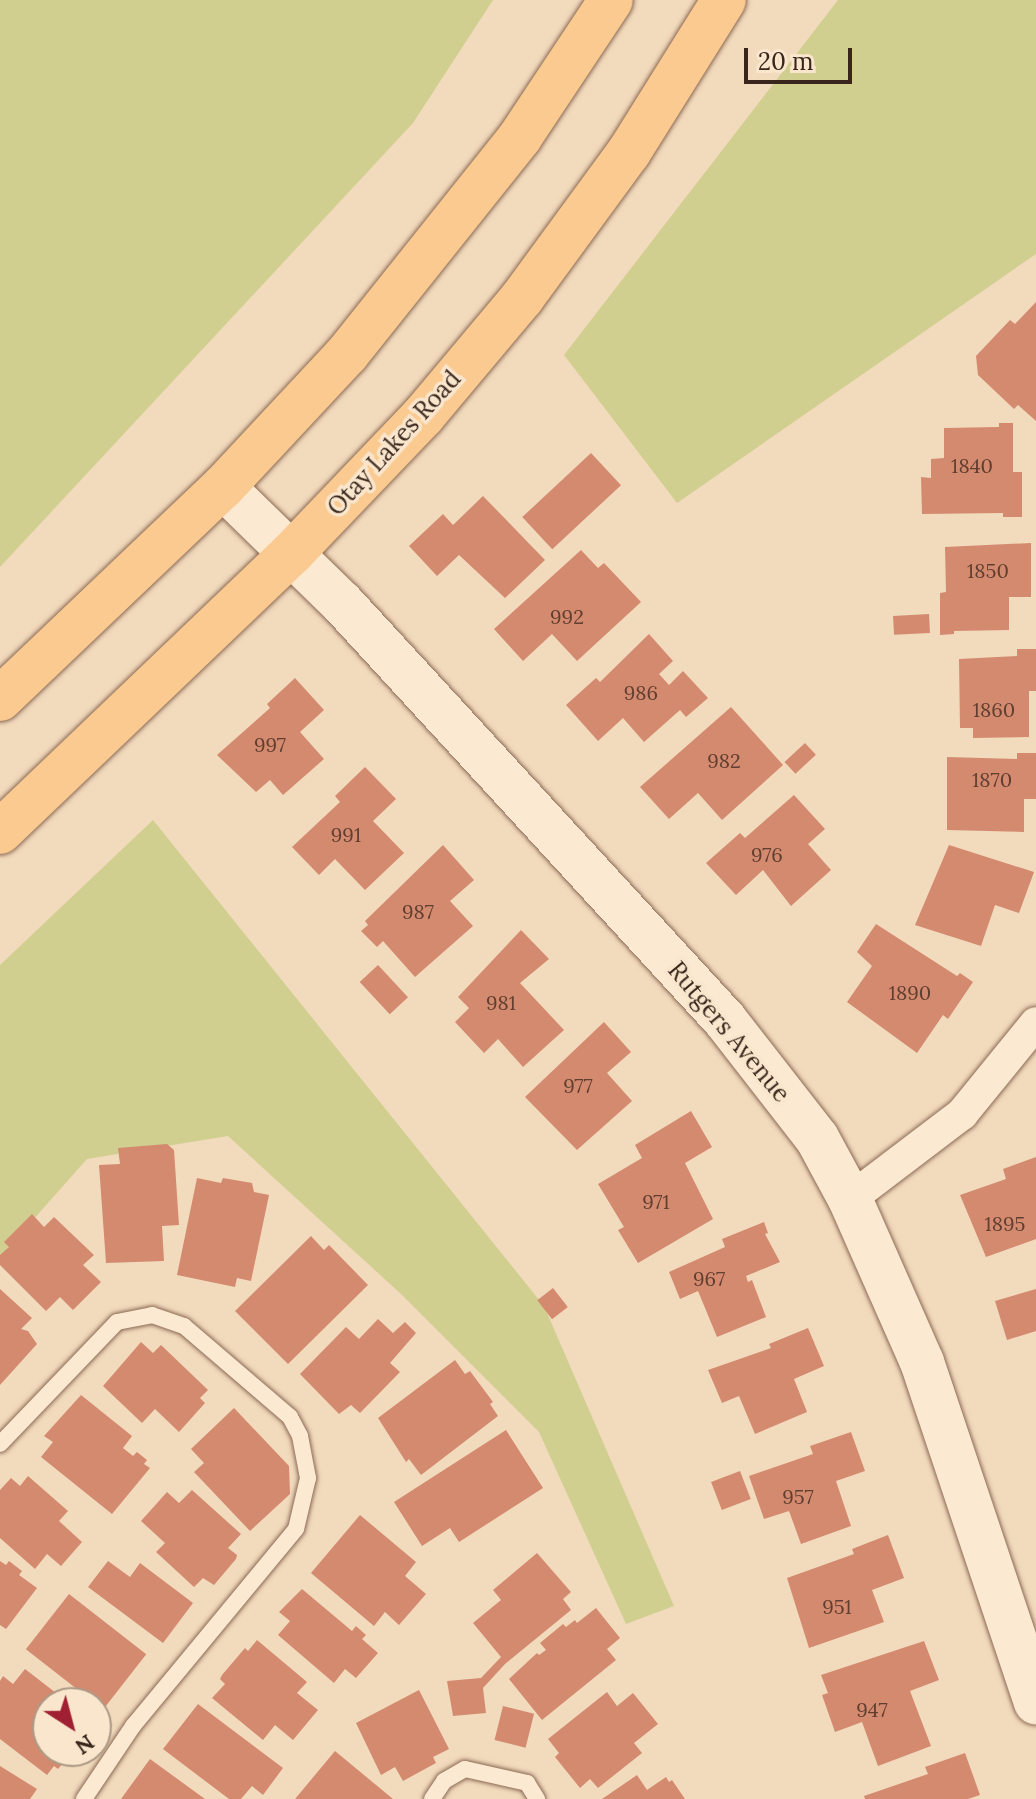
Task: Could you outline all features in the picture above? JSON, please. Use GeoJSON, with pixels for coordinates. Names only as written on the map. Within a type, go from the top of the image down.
{"type":"FeatureCollection","features":[{"type":"Feature","properties":{"kind":"main road"},"geometry":{"type":"LineString","coordinates":[[0,699],[223,487],[357,342],[520,137],[611,0]]}},
{"type":"Feature","properties":{"kind":"main road","name":"Otay Lakes Road"},"geometry":{"type":"LineString","coordinates":[[0,832],[292,553],[423,416],[522,298],[629,152],[724,0]]}},
{"type":"Feature","properties":{"kind":"main road","name":"Rutgers Avenue"},"geometry":{"type":"LineString","coordinates":[[223,487],[342,603],[725,1020],[817,1138],[850,1199],[922,1362],[1036,1702]]}},
{"type":"Feature","properties":{"kind":"street"},"geometry":{"type":"LineString","coordinates":[[850,1199],[962,1114],[1036,1023]]}},
{"type":"Feature","properties":{"kind":"lane"},"geometry":{"type":"LineString","coordinates":[[0,1444],[117,1322],[152,1315],[184,1326],[290,1417],[300,1436],[308,1478],[296,1529],[133,1726],[84,1799]]}},
{"type":"Feature","properties":{"kind":"lane"},"geometry":{"type":"LineString","coordinates":[[432,1799],[444,1781],[465,1769],[527,1783],[537,1799]]}},
{"type":"Feature","properties":{"kind":"shaded area"},"geometry":{"type":"Polygon","coordinates":[[[0,0],[493,0],[413,123],[0,567],[0,0]]]}},
{"type":"Feature","properties":{"kind":"shaded area"},"geometry":{"type":"Polygon","coordinates":[[[838,0],[1036,0],[1036,254],[677,503],[564,355],[838,0]]]}},
{"type":"Feature","properties":{"kind":"shaded area"},"geometry":{"type":"Polygon","coordinates":[[[153,820],[544,1306],[674,1606],[626,1624],[539,1432],[401,1294],[228,1136],[87,1159],[0,1257],[0,965],[153,820]]]}},
{"type":"Feature","properties":{"kind":"building"},"geometry":{"type":"Polygon","coordinates":[[[1036,302],[1036,421],[1018,405],[1014,409],[978,375],[976,356],[1010,320],[1015,324],[1036,302]]]}},
{"type":"Feature","properties":{"kind":"building"},"geometry":{"type":"Polygon","coordinates":[[[999,423],[1013,423],[1013,472],[1022,472],[1022,517],[1003,517],[1003,513],[922,514],[921,477],[931,478],[931,459],[944,458],[944,428],[999,427],[999,423]]]}},
{"type":"Feature","properties":{"kind":"building"},"geometry":{"type":"Polygon","coordinates":[[[591,453],[621,485],[552,549],[522,517],[591,453]]]}},
{"type":"Feature","properties":{"kind":"building"},"geometry":{"type":"Polygon","coordinates":[[[483,496],[545,560],[505,598],[459,555],[437,576],[409,546],[443,514],[453,525],[483,496]]]}},
{"type":"Feature","properties":{"kind":"building"},"geometry":{"type":"Polygon","coordinates":[[[1031,543],[1031,597],[1009,597],[1009,630],[954,631],[954,634],[940,635],[940,593],[946,592],[945,547],[1031,543]]]}},
{"type":"Feature","properties":{"kind":"building"},"geometry":{"type":"Polygon","coordinates":[[[581,550],[598,568],[604,563],[641,602],[577,661],[552,634],[523,661],[494,629],[581,550]]]}},
{"type":"Feature","properties":{"kind":"building"},"geometry":{"type":"Polygon","coordinates":[[[929,614],[930,633],[894,635],[893,616],[929,614]]]}},
{"type":"Feature","properties":{"kind":"building"},"geometry":{"type":"Polygon","coordinates":[[[649,634],[673,661],[659,674],[669,685],[683,671],[708,698],[686,717],[680,710],[644,742],[623,718],[598,741],[566,705],[596,678],[600,682],[649,634]]]}},
{"type":"Feature","properties":{"kind":"building"},"geometry":{"type":"Polygon","coordinates":[[[1017,649],[1036,649],[1036,691],[1029,691],[1029,737],[973,738],[973,728],[960,728],[959,659],[1017,656],[1017,649]]]}},
{"type":"Feature","properties":{"kind":"building"},"geometry":{"type":"Polygon","coordinates":[[[295,678],[324,710],[300,732],[324,759],[283,795],[270,780],[256,792],[217,755],[270,708],[267,704],[295,678]]]}},
{"type":"Feature","properties":{"kind":"building"},"geometry":{"type":"Polygon","coordinates":[[[731,707],[783,765],[722,820],[698,793],[669,819],[640,787],[731,707]]]}},
{"type":"Feature","properties":{"kind":"building"},"geometry":{"type":"Polygon","coordinates":[[[805,743],[816,755],[795,774],[785,762],[805,743]]]}},
{"type":"Feature","properties":{"kind":"building"},"geometry":{"type":"Polygon","coordinates":[[[1017,753],[1036,753],[1036,799],[1024,799],[1024,832],[947,830],[947,757],[1017,759],[1017,753]]]}},
{"type":"Feature","properties":{"kind":"building"},"geometry":{"type":"Polygon","coordinates":[[[365,767],[396,799],[373,821],[404,853],[365,890],[335,859],[319,875],[292,847],[340,802],[335,796],[365,767]]]}},
{"type":"Feature","properties":{"kind":"building"},"geometry":{"type":"Polygon","coordinates":[[[794,795],[825,829],[808,844],[831,870],[791,906],[763,870],[736,895],[706,863],[740,833],[745,838],[794,795]]]}},
{"type":"Feature","properties":{"kind":"building"},"geometry":{"type":"Polygon","coordinates":[[[443,845],[474,880],[450,901],[473,926],[415,977],[383,941],[377,947],[361,931],[368,925],[365,921],[443,845]]]}},
{"type":"Feature","properties":{"kind":"building"},"geometry":{"type":"Polygon","coordinates":[[[949,845],[1034,872],[1019,913],[995,905],[981,946],[915,925],[949,845]]]}},
{"type":"Feature","properties":{"kind":"building"},"geometry":{"type":"Polygon","coordinates":[[[876,924],[957,976],[960,973],[973,982],[948,1019],[943,1015],[917,1053],[847,1002],[872,966],[857,952],[876,924]]]}},
{"type":"Feature","properties":{"kind":"building"},"geometry":{"type":"Polygon","coordinates":[[[521,930],[549,959],[520,983],[564,1030],[523,1067],[498,1039],[484,1053],[455,1022],[469,1008],[458,997],[521,930]]]}},
{"type":"Feature","properties":{"kind":"building"},"geometry":{"type":"Polygon","coordinates":[[[378,965],[408,997],[390,1014],[360,982],[378,965]]]}},
{"type":"Feature","properties":{"kind":"building"},"geometry":{"type":"Polygon","coordinates":[[[604,1022],[631,1052],[607,1073],[632,1101],[577,1150],[525,1097],[604,1022]]]}},
{"type":"Feature","properties":{"kind":"building"},"geometry":{"type":"Polygon","coordinates":[[[691,1111],[712,1147],[685,1163],[713,1219],[638,1263],[618,1230],[624,1227],[598,1184],[642,1158],[635,1145],[691,1111]]]}},
{"type":"Feature","properties":{"kind":"building"},"geometry":{"type":"Polygon","coordinates":[[[167,1144],[174,1150],[179,1225],[162,1226],[164,1261],[106,1263],[99,1165],[120,1164],[118,1148],[167,1144]]]}},
{"type":"Feature","properties":{"kind":"building"},"geometry":{"type":"Polygon","coordinates":[[[1036,1157],[1036,1239],[986,1257],[960,1195],[1006,1179],[1003,1169],[1036,1157]]]}},
{"type":"Feature","properties":{"kind":"building"},"geometry":{"type":"Polygon","coordinates":[[[197,1178],[221,1183],[223,1178],[252,1183],[254,1192],[269,1195],[251,1281],[237,1278],[235,1287],[177,1275],[197,1178]]]}},
{"type":"Feature","properties":{"kind":"building"},"geometry":{"type":"Polygon","coordinates":[[[32,1214],[44,1227],[54,1217],[94,1255],[83,1265],[101,1282],[73,1310],[60,1297],[46,1311],[0,1265],[0,1255],[9,1247],[4,1242],[32,1214]]]}},
{"type":"Feature","properties":{"kind":"building"},"geometry":{"type":"Polygon","coordinates":[[[764,1222],[768,1233],[765,1234],[780,1262],[746,1276],[748,1282],[752,1280],[766,1317],[717,1337],[698,1291],[680,1299],[669,1272],[725,1247],[722,1239],[764,1222]]]}},
{"type":"Feature","properties":{"kind":"building"},"geometry":{"type":"Polygon","coordinates":[[[311,1236],[324,1250],[329,1245],[368,1285],[288,1364],[235,1311],[311,1236]]]}},
{"type":"Feature","properties":{"kind":"building"},"geometry":{"type":"Polygon","coordinates":[[[553,1288],[568,1307],[552,1319],[537,1300],[553,1288]]]}},
{"type":"Feature","properties":{"kind":"building"},"geometry":{"type":"Polygon","coordinates":[[[0,1289],[32,1318],[21,1329],[28,1331],[37,1344],[0,1385],[0,1289]]]}},
{"type":"Feature","properties":{"kind":"building"},"geometry":{"type":"Polygon","coordinates":[[[1036,1289],[1036,1331],[1007,1340],[995,1301],[1036,1289]]]}},
{"type":"Feature","properties":{"kind":"building"},"geometry":{"type":"Polygon","coordinates":[[[378,1319],[393,1333],[405,1322],[416,1333],[390,1363],[400,1372],[360,1413],[351,1405],[339,1414],[300,1374],[346,1327],[359,1339],[378,1319]]]}},
{"type":"Feature","properties":{"kind":"building"},"geometry":{"type":"Polygon","coordinates":[[[808,1328],[824,1366],[794,1379],[807,1412],[755,1434],[739,1396],[722,1403],[708,1370],[771,1348],[769,1344],[808,1328]]]}},
{"type":"Feature","properties":{"kind":"building"},"geometry":{"type":"Polygon","coordinates":[[[141,1342],[153,1353],[161,1345],[208,1390],[200,1398],[205,1403],[179,1432],[155,1409],[142,1423],[103,1386],[141,1342]]]}},
{"type":"Feature","properties":{"kind":"building"},"geometry":{"type":"Polygon","coordinates":[[[455,1360],[465,1374],[470,1371],[493,1402],[490,1404],[498,1416],[421,1475],[409,1459],[406,1462],[378,1418],[455,1360]]]}},
{"type":"Feature","properties":{"kind":"building"},"geometry":{"type":"Polygon","coordinates":[[[81,1395],[132,1436],[123,1448],[133,1456],[137,1452],[147,1460],[144,1464],[150,1468],[112,1514],[41,1457],[53,1442],[44,1436],[81,1395]]]}},
{"type":"Feature","properties":{"kind":"building"},"geometry":{"type":"Polygon","coordinates":[[[234,1408],[289,1466],[290,1494],[250,1531],[194,1472],[204,1463],[191,1449],[234,1408]]]}},
{"type":"Feature","properties":{"kind":"building"},"geometry":{"type":"Polygon","coordinates":[[[506,1430],[543,1488],[459,1542],[450,1528],[422,1546],[394,1502],[506,1430]]]}},
{"type":"Feature","properties":{"kind":"building"},"geometry":{"type":"Polygon","coordinates":[[[851,1432],[865,1471],[836,1481],[851,1526],[801,1544],[789,1511],[764,1519],[749,1476],[813,1454],[810,1446],[851,1432]]]}},
{"type":"Feature","properties":{"kind":"building"},"geometry":{"type":"Polygon","coordinates":[[[740,1471],[751,1499],[722,1510],[711,1482],[740,1471]]]}},
{"type":"Feature","properties":{"kind":"building"},"geometry":{"type":"Polygon","coordinates":[[[28,1476],[68,1511],[59,1521],[82,1542],[61,1566],[47,1554],[35,1569],[0,1538],[0,1490],[11,1478],[20,1486],[28,1476]]]}},
{"type":"Feature","properties":{"kind":"building"},"geometry":{"type":"Polygon","coordinates":[[[192,1490],[241,1534],[228,1548],[237,1555],[236,1559],[214,1585],[203,1578],[194,1587],[156,1552],[165,1543],[141,1521],[167,1492],[179,1503],[192,1490]]]}},
{"type":"Feature","properties":{"kind":"building"},"geometry":{"type":"Polygon","coordinates":[[[360,1515],[416,1562],[405,1576],[426,1594],[399,1625],[385,1612],[374,1626],[311,1573],[360,1515]]]}},
{"type":"Feature","properties":{"kind":"building"},"geometry":{"type":"Polygon","coordinates":[[[888,1535],[904,1578],[872,1590],[884,1622],[809,1648],[787,1578],[854,1554],[852,1549],[888,1535]]]}},
{"type":"Feature","properties":{"kind":"building"},"geometry":{"type":"Polygon","coordinates":[[[537,1553],[571,1592],[563,1599],[571,1610],[505,1664],[483,1688],[486,1713],[453,1716],[447,1681],[481,1678],[501,1657],[473,1623],[501,1600],[493,1590],[537,1553]]]}},
{"type":"Feature","properties":{"kind":"building"},"geometry":{"type":"Polygon","coordinates":[[[0,1561],[6,1565],[9,1561],[22,1571],[19,1575],[37,1588],[6,1629],[0,1625],[0,1561]]]}},
{"type":"Feature","properties":{"kind":"building"},"geometry":{"type":"Polygon","coordinates":[[[108,1561],[130,1577],[140,1563],[193,1603],[163,1643],[88,1587],[108,1561]]]}},
{"type":"Feature","properties":{"kind":"building"},"geometry":{"type":"Polygon","coordinates":[[[302,1589],[352,1631],[356,1626],[366,1635],[362,1639],[378,1653],[356,1678],[345,1669],[334,1683],[278,1635],[290,1621],[279,1612],[302,1589]]]}},
{"type":"Feature","properties":{"kind":"building"},"geometry":{"type":"Polygon","coordinates":[[[69,1594],[146,1654],[112,1698],[112,1687],[74,1687],[26,1649],[69,1594]]]}},
{"type":"Feature","properties":{"kind":"building"},"geometry":{"type":"Polygon","coordinates":[[[596,1608],[620,1638],[607,1649],[616,1660],[542,1720],[509,1679],[537,1653],[539,1655],[546,1650],[540,1643],[563,1624],[566,1627],[575,1620],[577,1623],[596,1608]]]}},
{"type":"Feature","properties":{"kind":"building"},"geometry":{"type":"Polygon","coordinates":[[[257,1640],[307,1682],[297,1693],[318,1710],[293,1740],[275,1725],[263,1740],[212,1698],[225,1684],[220,1679],[222,1675],[245,1648],[248,1651],[257,1640]]]}},
{"type":"Feature","properties":{"kind":"building"},"geometry":{"type":"Polygon","coordinates":[[[924,1641],[939,1680],[910,1691],[931,1746],[878,1766],[862,1722],[835,1732],[822,1695],[828,1693],[821,1675],[924,1641]]]}},
{"type":"Feature","properties":{"kind":"building"},"geometry":{"type":"Polygon","coordinates":[[[25,1669],[48,1687],[32,1687],[32,1764],[0,1739],[0,1681],[3,1676],[13,1684],[25,1669]]]}},
{"type":"Feature","properties":{"kind":"building"},"geometry":{"type":"Polygon","coordinates":[[[419,1690],[449,1749],[433,1757],[436,1763],[403,1781],[395,1767],[381,1775],[356,1723],[419,1690]]]}},
{"type":"Feature","properties":{"kind":"building"},"geometry":{"type":"Polygon","coordinates":[[[607,1692],[617,1706],[633,1693],[658,1724],[634,1743],[642,1753],[598,1788],[590,1779],[580,1788],[555,1757],[559,1753],[548,1739],[607,1692]]]}},
{"type":"Feature","properties":{"kind":"building"},"geometry":{"type":"Polygon","coordinates":[[[198,1704],[283,1768],[263,1795],[252,1786],[241,1799],[229,1799],[163,1749],[198,1704]]]}},
{"type":"Feature","properties":{"kind":"building"},"geometry":{"type":"Polygon","coordinates":[[[503,1706],[534,1714],[526,1748],[495,1740],[503,1706]]]}},
{"type":"Feature","properties":{"kind":"building"},"geometry":{"type":"Polygon","coordinates":[[[335,1751],[393,1799],[295,1799],[335,1751]]]}},
{"type":"Feature","properties":{"kind":"building"},"geometry":{"type":"Polygon","coordinates":[[[965,1753],[980,1795],[968,1799],[865,1799],[864,1796],[928,1774],[925,1767],[965,1753]]]}},
{"type":"Feature","properties":{"kind":"building"},"geometry":{"type":"Polygon","coordinates":[[[150,1759],[205,1799],[121,1799],[150,1759]]]}},
{"type":"Feature","properties":{"kind":"building"},"geometry":{"type":"Polygon","coordinates":[[[0,1766],[37,1789],[30,1799],[0,1799],[0,1766]]]}},
{"type":"Feature","properties":{"kind":"building"},"geometry":{"type":"Polygon","coordinates":[[[37,1767],[53,1767],[47,1775],[37,1767]]]}},
{"type":"Feature","properties":{"kind":"building"},"geometry":{"type":"Polygon","coordinates":[[[637,1775],[647,1790],[666,1777],[669,1782],[672,1780],[685,1799],[602,1799],[637,1775]]]}}]}
